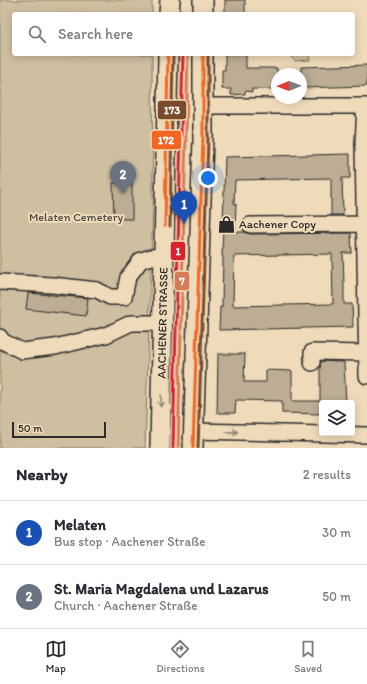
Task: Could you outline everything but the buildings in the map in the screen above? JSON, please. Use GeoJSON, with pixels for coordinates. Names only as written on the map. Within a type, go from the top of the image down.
{"type":"FeatureCollection","features":[{"type":"Feature","properties":{"kind":"main road"},"geometry":{"type":"LineString","coordinates":[[169,12],[170,0]]}},
{"type":"Feature","properties":{"kind":"main road"},"geometry":{"type":"LineString","coordinates":[[203,0],[203,12]]}},
{"type":"Feature","properties":{"kind":"main road","name":"AACHENER STRASSE"},"geometry":{"type":"LineString","coordinates":[[160,448],[168,56]]}},
{"type":"Feature","properties":{"kind":"main road"},"geometry":{"type":"LineString","coordinates":[[193,439],[203,106],[203,56]]}},
{"type":"Feature","properties":{"kind":"street"},"geometry":{"type":"LineString","coordinates":[[203,106],[366,106],[363,144],[367,376]]}},
{"type":"Feature","properties":{"kind":"street"},"geometry":{"type":"LineString","coordinates":[[250,225],[364,224]]}},
{"type":"Feature","properties":{"kind":"street"},"geometry":{"type":"LineString","coordinates":[[0,282],[97,290],[110,297],[124,297],[128,277],[141,260],[164,256]]}},
{"type":"Feature","properties":{"kind":"street"},"geometry":{"type":"LineString","coordinates":[[0,337],[2,341],[22,351],[55,347],[106,335],[132,323],[162,323]]}},
{"type":"Feature","properties":{"kind":"street"},"geometry":{"type":"LineString","coordinates":[[312,363],[312,352],[366,353]]}},
{"type":"Feature","properties":{"kind":"street"},"geometry":{"type":"LineString","coordinates":[[193,439],[367,435]]}},
{"type":"Feature","properties":{"kind":"green space","name":"Melaten Cemetery"},"geometry":{"type":"Polygon","coordinates":[[[0,0],[152,0],[152,12],[12,12],[12,56],[152,56],[153,205],[145,448],[0,448],[0,0]]]}},
{"type":"Feature","properties":{"kind":"green space"},"geometry":{"type":"Polygon","coordinates":[[[290,56],[309,56],[310,60],[295,61],[290,56]]]}},
{"type":"Feature","properties":{"kind":"transit line","name":"172"},"geometry":{"type":"LineString","coordinates":[[165,226],[168,56]]}},
{"type":"Feature","properties":{"kind":"transit line","name":"173"},"geometry":{"type":"LineString","coordinates":[[170,226],[173,56]]}},
{"type":"Feature","properties":{"kind":"transit line","name":"1"},"geometry":{"type":"LineString","coordinates":[[173,448],[183,56]]}},
{"type":"Feature","properties":{"kind":"transit line","name":"7"},"geometry":{"type":"LineString","coordinates":[[178,448],[188,56]]}},
{"type":"Feature","properties":{"kind":"transit line","name":"172"},"geometry":{"type":"LineString","coordinates":[[193,448],[203,139],[203,56]]}},
{"type":"Feature","properties":{"kind":"transit line","name":"173"},"geometry":{"type":"LineString","coordinates":[[198,448],[208,139],[208,56]]}},
{"type":"Feature","properties":{"kind":"place","name":"St. Maria Magdalena und Lazarus"},"geometry":{"type":"Point","coordinates":[123,194]}},
{"type":"Feature","properties":{"kind":"place","name":"Melaten"},"geometry":{"type":"Point","coordinates":[184,224]}},
{"type":"Feature","properties":{"kind":"place","name":"Aachener Copy"},"geometry":{"type":"Point","coordinates":[226,224]}}]}
